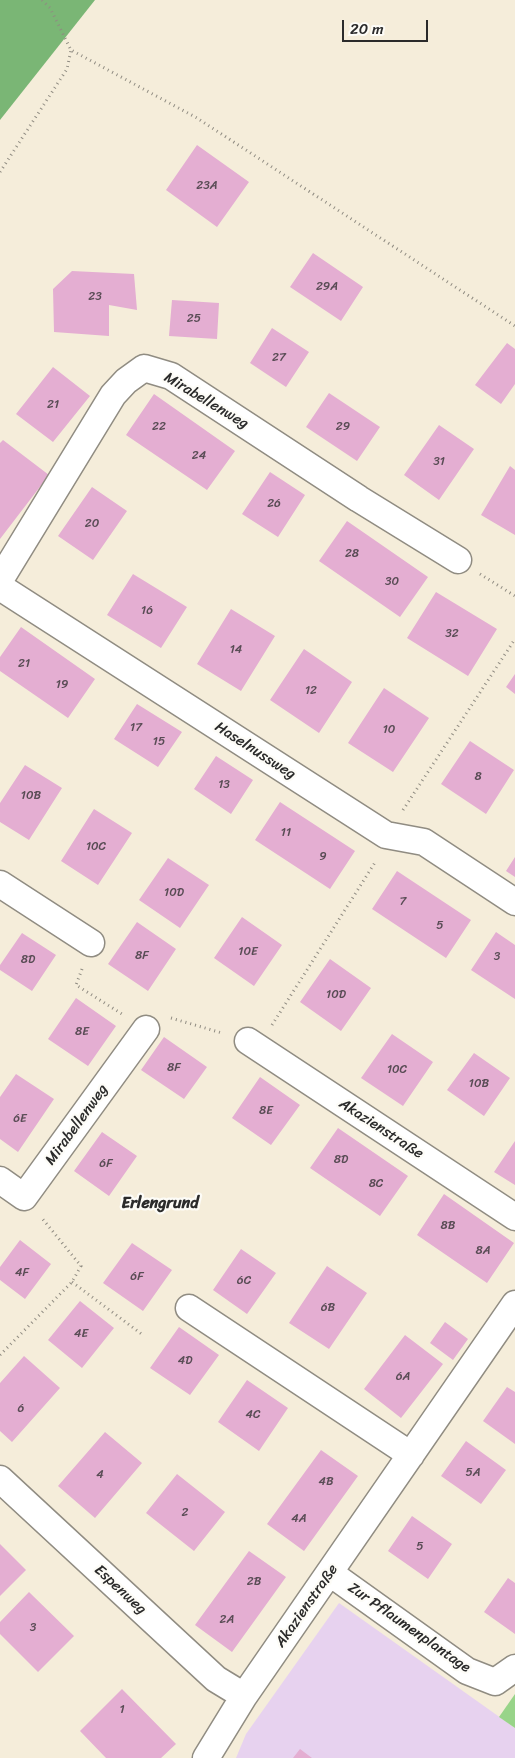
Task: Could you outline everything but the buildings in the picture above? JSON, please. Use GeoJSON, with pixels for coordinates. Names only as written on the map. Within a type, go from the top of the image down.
{"type":"FeatureCollection","features":[{"type":"Feature","properties":{"kind":"street","name":"Mirabellenweg"},"geometry":{"type":"LineString","coordinates":[[0,580],[113,395],[126,381],[144,368],[171,376],[458,560]]}},
{"type":"Feature","properties":{"kind":"street","name":"Haselnussweg"},"geometry":{"type":"LineString","coordinates":[[0,586],[386,835],[424,842],[515,902]]}},
{"type":"Feature","properties":{"kind":"street"},"geometry":{"type":"LineString","coordinates":[[0,884],[91,943]]}},
{"type":"Feature","properties":{"kind":"street","name":"Mirabellenweg"},"geometry":{"type":"LineString","coordinates":[[24,1196],[146,1029]]}},
{"type":"Feature","properties":{"kind":"street","name":"Akazienstraße"},"geometry":{"type":"LineString","coordinates":[[253,1044],[515,1217]]}},
{"type":"Feature","properties":{"kind":"street"},"geometry":{"type":"LineString","coordinates":[[0,1180],[24,1196]]}},
{"type":"Feature","properties":{"kind":"street"},"geometry":{"type":"LineString","coordinates":[[188,1308],[411,1455]]}},
{"type":"Feature","properties":{"kind":"street","name":"Akazienstraße"},"geometry":{"type":"LineString","coordinates":[[206,1758],[244,1696],[411,1455],[512,1315]]}},
{"type":"Feature","properties":{"kind":"street","name":"Espenweg"},"geometry":{"type":"LineString","coordinates":[[0,1479],[216,1679],[244,1696]]}},
{"type":"Feature","properties":{"kind":"street","name":"Zur Pflaumenplantage"},"geometry":{"type":"LineString","coordinates":[[330,1573],[467,1671],[495,1682],[515,1668]]}},
{"type":"Feature","properties":{"kind":"path"},"geometry":{"type":"LineString","coordinates":[[42,0],[50,8],[71,50],[197,118],[515,326]]}},
{"type":"Feature","properties":{"kind":"path"},"geometry":{"type":"LineString","coordinates":[[0,172],[67,69],[71,50]]}},
{"type":"Feature","properties":{"kind":"path"},"geometry":{"type":"LineString","coordinates":[[458,560],[515,596]]}},
{"type":"Feature","properties":{"kind":"path"},"geometry":{"type":"LineString","coordinates":[[253,1044],[383,850],[386,835],[515,639]]}},
{"type":"Feature","properties":{"kind":"path"},"geometry":{"type":"LineString","coordinates":[[0,1355],[72,1282],[81,1266],[24,1196]]}},
{"type":"Feature","properties":{"kind":"path"},"geometry":{"type":"LineString","coordinates":[[72,1282],[143,1335]]}},
{"type":"Feature","properties":{"kind":"shaded area"},"geometry":{"type":"Polygon","coordinates":[[[339,1603],[515,1728],[515,1758],[236,1758],[246,1734],[339,1603]]]}},
{"type":"Feature","properties":{"kind":"green space"},"geometry":{"type":"Polygon","coordinates":[[[0,0],[95,0],[0,120],[0,0]]]}},
{"type":"Feature","properties":{"kind":"green space"},"geometry":{"type":"Polygon","coordinates":[[[515,1694],[515,1728],[499,1717],[515,1694]]]}},
{"type":"Feature","properties":{"kind":"district","name":"Erlengrund"},"geometry":{"type":"Point","coordinates":[160,1204]}}]}
